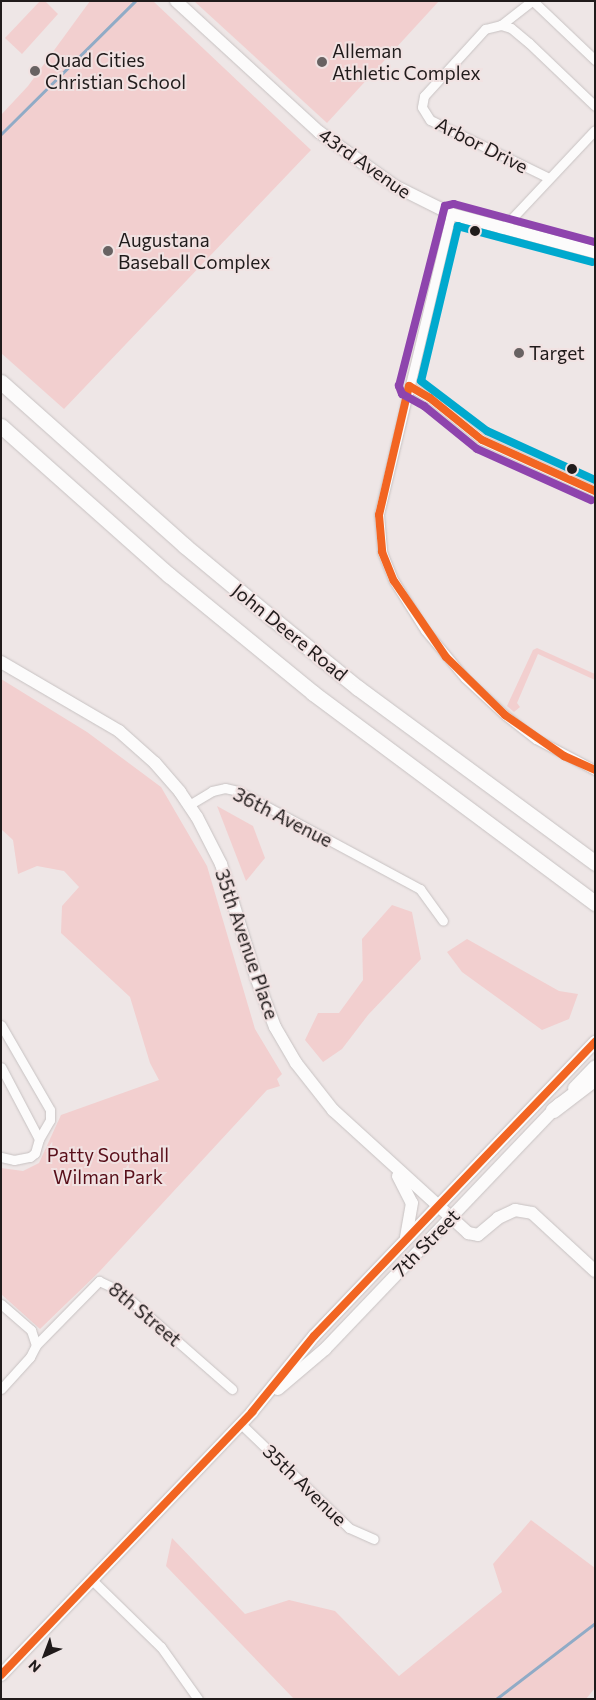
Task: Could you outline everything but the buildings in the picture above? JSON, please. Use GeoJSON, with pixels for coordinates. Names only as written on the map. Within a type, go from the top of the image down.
{"type":"FeatureCollection","features":[{"type":"Feature","properties":{"kind":"highway","name":"John Deere Road"},"geometry":{"type":"LineString","coordinates":[[1,382],[185,546],[280,625],[519,810],[595,863]]}},
{"type":"Feature","properties":{"kind":"highway","name":"John Deere Road"},"geometry":{"type":"LineString","coordinates":[[1,426],[240,634],[476,818],[595,903]]}},
{"type":"Feature","properties":{"kind":"highway"},"geometry":{"type":"LineString","coordinates":[[476,818],[534,870],[595,913]]}},
{"type":"Feature","properties":{"kind":"highway"},"geometry":{"type":"LineString","coordinates":[[553,1110],[595,1078]]}},
{"type":"Feature","properties":{"kind":"street","name":"43rd Avenue"},"geometry":{"type":"LineString","coordinates":[[176,1],[352,159],[403,191],[451,214],[501,230],[595,252]]}},
{"type":"Feature","properties":{"kind":"street"},"geometry":{"type":"LineString","coordinates":[[532,1],[595,60]]}},
{"type":"Feature","properties":{"kind":"street","name":"Arbor Drive"},"geometry":{"type":"LineString","coordinates":[[532,1],[501,26],[484,29],[424,96],[422,107],[430,120],[549,178]]}},
{"type":"Feature","properties":{"kind":"street"},"geometry":{"type":"LineString","coordinates":[[501,26],[511,28],[529,43],[595,106]]}},
{"type":"Feature","properties":{"kind":"street","name":"Arbor Drive"},"geometry":{"type":"LineString","coordinates":[[501,230],[595,130]]}},
{"type":"Feature","properties":{"kind":"street"},"geometry":{"type":"LineString","coordinates":[[451,214],[379,515],[379,535],[386,561],[424,630],[464,678],[505,715],[536,738],[595,770]]}},
{"type":"Feature","properties":{"kind":"street"},"geometry":{"type":"LineString","coordinates":[[409,386],[430,398],[482,440],[595,491]]}},
{"type":"Feature","properties":{"kind":"street"},"geometry":{"type":"LineString","coordinates":[[1,662],[119,731],[155,763],[189,805]]}},
{"type":"Feature","properties":{"kind":"street","name":"36th Avenue"},"geometry":{"type":"LineString","coordinates":[[189,805],[212,791],[225,788],[238,791],[420,889],[443,921]]}},
{"type":"Feature","properties":{"kind":"street","name":"35th Avenue Place"},"geometry":{"type":"LineString","coordinates":[[189,805],[221,864],[256,977],[275,1027],[317,1092],[395,1170],[473,1236],[483,1232],[506,1213],[515,1210],[532,1214],[595,1271]]}},
{"type":"Feature","properties":{"kind":"street"},"geometry":{"type":"LineString","coordinates":[[1,1025],[50,1110],[50,1120],[39,1139],[35,1153],[30,1157],[14,1160],[1,1157]]}},
{"type":"Feature","properties":{"kind":"street","name":"7th Street"},"geometry":{"type":"LineString","coordinates":[[1,1675],[241,1424],[314,1336],[595,1042]]}},
{"type":"Feature","properties":{"kind":"street","name":"7th Street"},"geometry":{"type":"LineString","coordinates":[[252,1412],[322,1351],[595,1066]]}},
{"type":"Feature","properties":{"kind":"street"},"geometry":{"type":"LineString","coordinates":[[1,1067],[39,1139]]}},
{"type":"Feature","properties":{"kind":"street"},"geometry":{"type":"LineString","coordinates":[[395,1170],[412,1203],[405,1240]]}},
{"type":"Feature","properties":{"kind":"street","name":"8th Street"},"geometry":{"type":"LineString","coordinates":[[1,1389],[30,1357],[36,1344],[91,1286],[105,1281],[232,1389]]}},
{"type":"Feature","properties":{"kind":"street"},"geometry":{"type":"LineString","coordinates":[[1,1304],[31,1330],[36,1344]]}},
{"type":"Feature","properties":{"kind":"street","name":"35th Avenue"},"geometry":{"type":"LineString","coordinates":[[241,1424],[349,1528],[374,1539]]}},
{"type":"Feature","properties":{"kind":"street"},"geometry":{"type":"LineString","coordinates":[[92,1580],[161,1647],[198,1699]]}},
{"type":"Feature","properties":{"kind":"green space"},"geometry":{"type":"Polygon","coordinates":[[[40,1],[45,1],[58,14],[22,54],[5,38],[40,1]]]}},
{"type":"Feature","properties":{"kind":"green space","name":"Augustana Baseball Complex"},"geometry":{"type":"Polygon","coordinates":[[[90,1],[153,1],[311,150],[64,409],[1,353],[1,115],[28,86],[90,1]]]}},
{"type":"Feature","properties":{"kind":"green space","name":"Alleman Athletic Complex"},"geometry":{"type":"Polygon","coordinates":[[[194,1],[439,1],[327,123],[194,1]]]}},
{"type":"Feature","properties":{"kind":"green space"},"geometry":{"type":"Polygon","coordinates":[[[537,648],[595,674],[595,680],[538,654],[517,703],[520,707],[514,712],[507,706],[533,650],[537,648]]]}},
{"type":"Feature","properties":{"kind":"green space","name":"Patty Southall Wilman Park"},"geometry":{"type":"Polygon","coordinates":[[[1,679],[87,732],[161,787],[207,866],[255,1029],[282,1074],[277,1079],[280,1086],[267,1090],[99,1272],[40,1329],[1,1294],[1,1168],[23,1171],[39,1163],[61,1115],[159,1080],[150,1063],[130,997],[61,933],[62,906],[79,887],[64,871],[37,866],[18,874],[13,840],[1,829],[1,679]]]}},
{"type":"Feature","properties":{"kind":"green space"},"geometry":{"type":"Polygon","coordinates":[[[217,806],[253,826],[265,858],[246,881],[217,806]]]}},
{"type":"Feature","properties":{"kind":"green space"},"geometry":{"type":"Polygon","coordinates":[[[392,905],[412,912],[421,959],[368,1015],[342,1049],[323,1062],[305,1040],[318,1013],[339,1013],[363,980],[362,939],[392,905]]]}},
{"type":"Feature","properties":{"kind":"green space"},"geometry":{"type":"Polygon","coordinates":[[[467,939],[559,991],[578,994],[569,1019],[542,1030],[462,972],[447,952],[467,939]]]}},
{"type":"Feature","properties":{"kind":"green space"},"geometry":{"type":"Polygon","coordinates":[[[531,1520],[595,1568],[595,1688],[586,1699],[294,1699],[166,1566],[172,1538],[245,1614],[289,1600],[335,1611],[399,1676],[502,1592],[493,1564],[531,1520]]]}},
{"type":"Feature","properties":{"kind":"waterway"},"geometry":{"type":"LineString","coordinates":[[1,134],[135,1]]}},
{"type":"Feature","properties":{"kind":"waterway"},"geometry":{"type":"LineString","coordinates":[[496,1699],[595,1623]]}},
{"type":"Feature","properties":{"kind":"transit line"},"geometry":{"type":"LineString","coordinates":[[591,500],[477,449],[424,406],[402,394],[399,386],[445,206],[454,204],[595,242]]}},
{"type":"Feature","properties":{"kind":"transit line"},"geometry":{"type":"LineString","coordinates":[[592,262],[458,226],[421,381],[487,431],[595,480]]}},
{"type":"Feature","properties":{"kind":"transit line"},"geometry":{"type":"LineString","coordinates":[[595,491],[482,440],[430,398],[409,386],[379,515],[382,552],[394,581],[446,657],[505,715],[564,756],[595,770]]}},
{"type":"Feature","properties":{"kind":"transit line"},"geometry":{"type":"LineString","coordinates":[[1,1675],[252,1412],[314,1336],[595,1042]]}},
{"type":"Feature","properties":{"kind":"place","name":"Alleman Athletic Complex"},"geometry":{"type":"Point","coordinates":[322,62]}},
{"type":"Feature","properties":{"kind":"place","name":"Quad Cities Christian School"},"geometry":{"type":"Point","coordinates":[35,71]}},
{"type":"Feature","properties":{"kind":"place","name":"Augustana Baseball Complex"},"geometry":{"type":"Point","coordinates":[108,251]}},
{"type":"Feature","properties":{"kind":"place","name":"Target"},"geometry":{"type":"Point","coordinates":[519,353]}}]}
